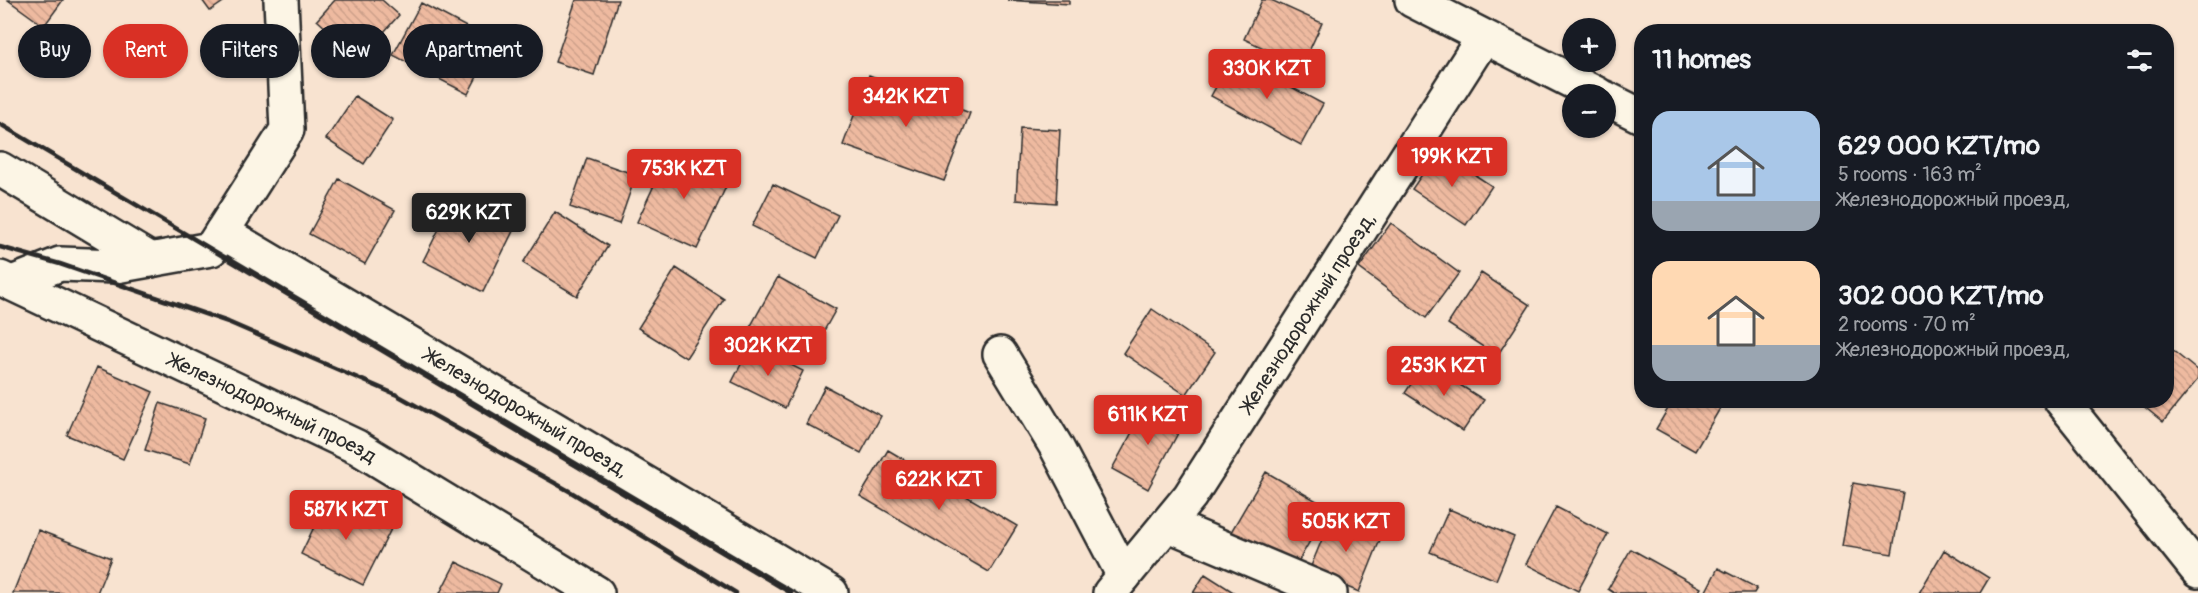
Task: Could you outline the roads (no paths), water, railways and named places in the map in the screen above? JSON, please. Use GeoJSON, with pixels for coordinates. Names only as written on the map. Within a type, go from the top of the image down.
{"type":"FeatureCollection","features":[{"type":"Feature","properties":{"kind":"street"},"geometry":{"type":"LineString","coordinates":[[6,280],[60,264],[116,266],[211,249],[287,130],[281,0]]}},
{"type":"Feature","properties":{"kind":"street"},"geometry":{"type":"LineString","coordinates":[[1412,0],[1577,84]]}},
{"type":"Feature","properties":{"kind":"street","name":"Железнодорожный проезд,"},"geometry":{"type":"LineString","coordinates":[[1117,585],[1190,496],[1483,38]]}},
{"type":"Feature","properties":{"kind":"street"},"geometry":{"type":"LineString","coordinates":[[1616,104],[1634,113]]}},
{"type":"Feature","properties":{"kind":"street"},"geometry":{"type":"LineString","coordinates":[[0,169],[150,260]]}},
{"type":"Feature","properties":{"kind":"street","name":"Железнодорожный проезд,"},"geometry":{"type":"LineString","coordinates":[[222,232],[831,593]]}},
{"type":"Feature","properties":{"kind":"street","name":"Железнодорожный проезд"},"geometry":{"type":"LineString","coordinates":[[6,280],[357,447],[597,593]]}},
{"type":"Feature","properties":{"kind":"street"},"geometry":{"type":"LineString","coordinates":[[1000,354],[1057,448],[1117,585]]}},
{"type":"Feature","properties":{"kind":"street"},"geometry":{"type":"LineString","coordinates":[[2067,408],[2198,571]]}},
{"type":"Feature","properties":{"kind":"street"},"geometry":{"type":"LineString","coordinates":[[1167,524],[1330,593]]}},
{"type":"Feature","properties":{"kind":"railway"},"geometry":{"type":"LineString","coordinates":[[0,124],[791,593]]}},
{"type":"Feature","properties":{"kind":"railway"},"geometry":{"type":"LineString","coordinates":[[0,247],[60,264],[228,322],[397,395],[571,492],[736,593]]}}]}
